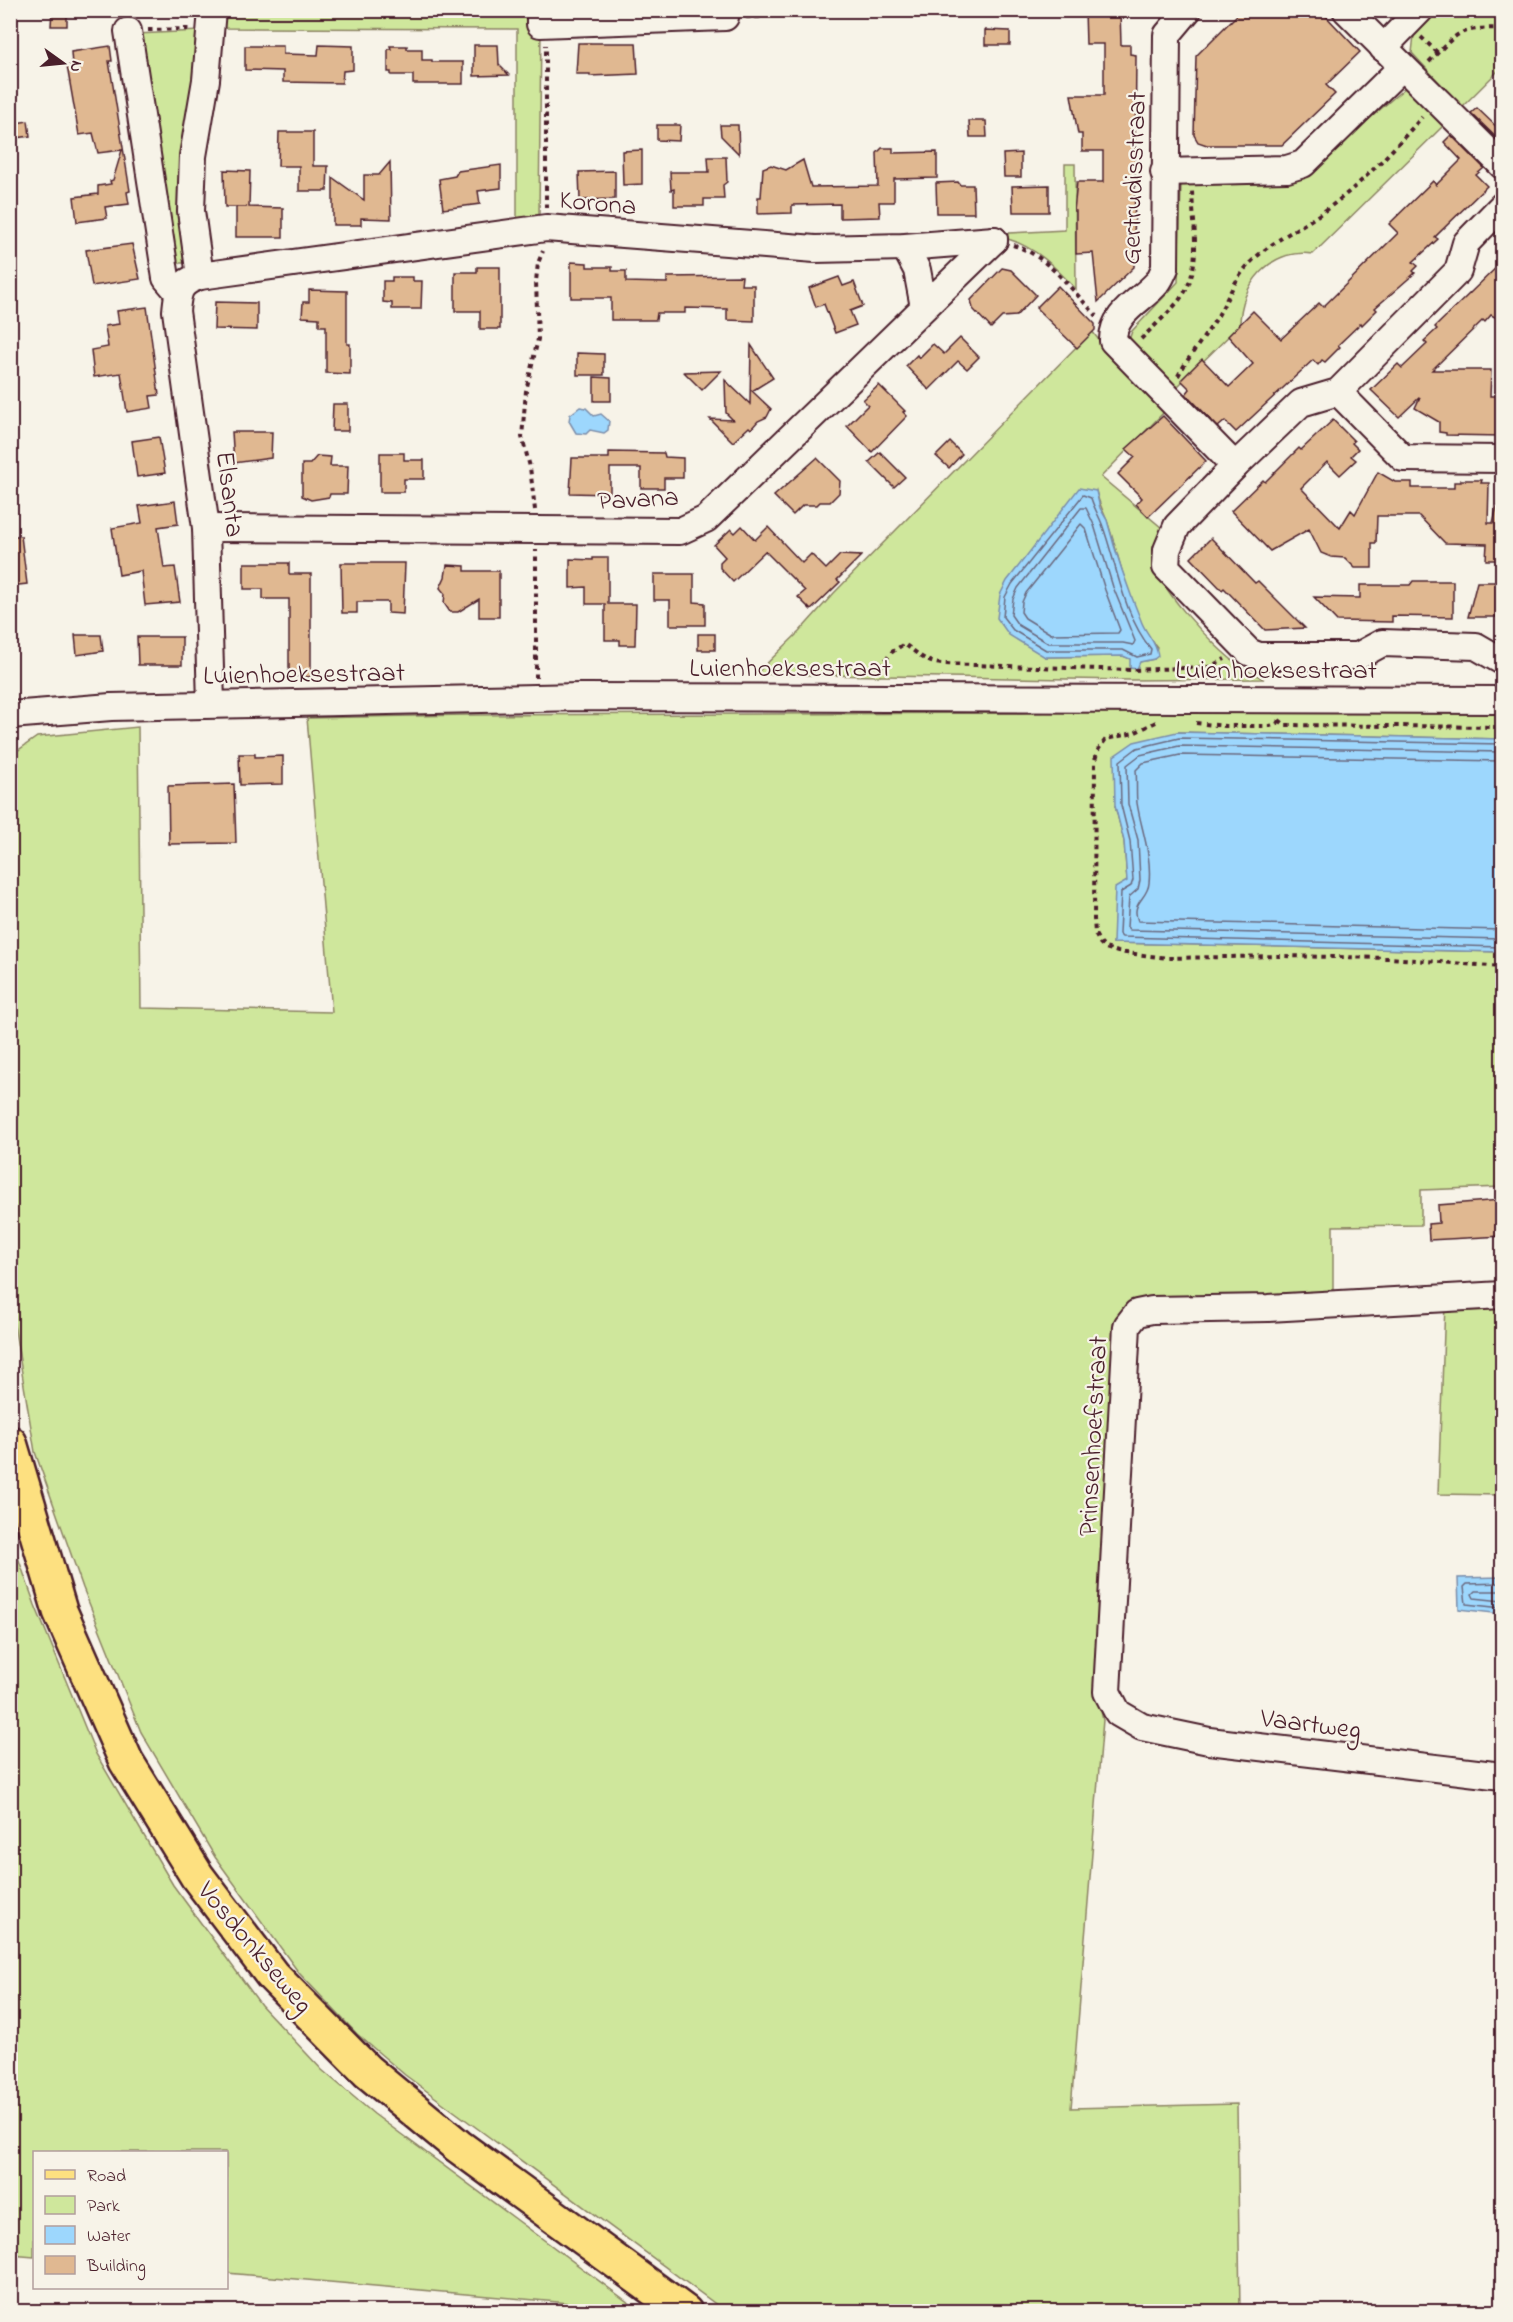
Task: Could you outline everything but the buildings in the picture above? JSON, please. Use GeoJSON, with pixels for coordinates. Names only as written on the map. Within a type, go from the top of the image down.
{"type":"FeatureCollection","features":[{"type":"Feature","properties":{"kind":"main road","name":"Vosdonkseweg"},"geometry":{"type":"LineString","coordinates":[[10,1443],[60,1611],[126,1761],[197,1876],[272,1975],[367,2071],[458,2146],[685,2312]]}},
{"type":"Feature","properties":{"kind":"street","name":"Gertrudisstraat"},"geometry":{"type":"LineString","coordinates":[[1113,331],[1123,313],[1158,283],[1165,268],[1164,172],[1167,35],[1188,10]]}},
{"type":"Feature","properties":{"kind":"street"},"geometry":{"type":"LineString","coordinates":[[1346,10],[1503,165]]}},
{"type":"Feature","properties":{"kind":"street"},"geometry":{"type":"LineString","coordinates":[[1383,48],[1420,10]]}},
{"type":"Feature","properties":{"kind":"street"},"geometry":{"type":"LineString","coordinates":[[543,17],[725,17]]}},
{"type":"Feature","properties":{"kind":"street"},"geometry":{"type":"LineString","coordinates":[[178,292],[186,281],[200,276],[191,211],[193,156],[206,80],[211,20]]}},
{"type":"Feature","properties":{"kind":"street","name":"Elsanta"},"geometry":{"type":"LineString","coordinates":[[128,31],[166,278],[178,292],[176,311],[209,555],[211,704]]}},
{"type":"Feature","properties":{"kind":"street"},"geometry":{"type":"LineString","coordinates":[[1164,172],[1287,169],[1303,164],[1408,72]]}},
{"type":"Feature","properties":{"kind":"street"},"geometry":{"type":"LineString","coordinates":[[1503,206],[1466,243],[1458,272],[1338,392],[1301,403],[1177,526],[1167,550],[1166,567],[1249,652],[1259,656],[1300,658],[1358,656],[1382,644],[1476,645],[1503,661]]}},
{"type":"Feature","properties":{"kind":"street","name":"Korona"},"geometry":{"type":"LineString","coordinates":[[200,276],[546,228],[815,249],[905,247],[994,240]]}},
{"type":"Feature","properties":{"kind":"street","name":"Pavana"},"geometry":{"type":"LineString","coordinates":[[206,528],[680,531],[706,519],[994,240]]}},
{"type":"Feature","properties":{"kind":"street"},"geometry":{"type":"LineString","coordinates":[[905,247],[917,270],[924,307]]}},
{"type":"Feature","properties":{"kind":"street"},"geometry":{"type":"LineString","coordinates":[[1113,331],[1113,341],[1235,466]]}},
{"type":"Feature","properties":{"kind":"street"},"geometry":{"type":"LineString","coordinates":[[1338,392],[1402,458],[1503,459]]}},
{"type":"Feature","properties":{"kind":"street","name":"Luienhoeksestraat"},"geometry":{"type":"LineString","coordinates":[[10,715],[78,709],[211,704],[652,697],[1503,700]]}},
{"type":"Feature","properties":{"kind":"street","name":"Luienhoeksestraat"},"geometry":{"type":"LineString","coordinates":[[10,729],[78,709]]}},
{"type":"Feature","properties":{"kind":"street","name":"Prinsenhoefstraat"},"geometry":{"type":"LineString","coordinates":[[1118,1713],[1107,1692],[1127,1326],[1137,1313],[1152,1310],[1268,1308],[1503,1295]]}},
{"type":"Feature","properties":{"kind":"street","name":"Vaartweg"},"geometry":{"type":"LineString","coordinates":[[1118,1713],[1142,1727],[1209,1741],[1503,1776]]}},
{"type":"Feature","properties":{"kind":"path"},"geometry":{"type":"LineString","coordinates":[[536,671],[536,530],[530,467],[522,437],[526,392],[538,339],[536,281],[538,263],[547,238],[543,17]]}},
{"type":"Feature","properties":{"kind":"path"},"geometry":{"type":"LineString","coordinates":[[128,31],[211,20]]}},
{"type":"Feature","properties":{"kind":"path"},"geometry":{"type":"LineString","coordinates":[[1408,72],[1460,32],[1470,29],[1503,28]]}},
{"type":"Feature","properties":{"kind":"path"},"geometry":{"type":"LineString","coordinates":[[1164,393],[1175,382],[1217,316],[1239,274],[1267,248],[1340,200],[1393,150],[1436,100]]}},
{"type":"Feature","properties":{"kind":"path"},"geometry":{"type":"LineString","coordinates":[[994,240],[1028,249],[1043,260],[1113,331]]}},
{"type":"Feature","properties":{"kind":"path"},"geometry":{"type":"LineString","coordinates":[[880,667],[892,652],[904,645],[932,663],[1132,670],[1209,667],[1244,647]]}},
{"type":"Feature","properties":{"kind":"path"},"geometry":{"type":"LineString","coordinates":[[1186,722],[1225,726],[1270,726],[1279,720],[1285,725],[1503,727]]}},
{"type":"Feature","properties":{"kind":"path"},"geometry":{"type":"LineString","coordinates":[[1162,721],[1152,723],[1134,733],[1106,739],[1098,750],[1095,760],[1094,919],[1095,933],[1105,948],[1118,952],[1168,958],[1282,956],[1390,958],[1503,967]]}},
{"type":"Feature","properties":{"kind":"green space"},"geometry":{"type":"Polygon","coordinates":[[[219,11],[532,11],[541,29],[539,215],[517,218],[517,29],[217,28],[219,11]]]}},
{"type":"Feature","properties":{"kind":"green space"},"geometry":{"type":"Polygon","coordinates":[[[1436,11],[1502,11],[1502,67],[1462,107],[1412,53],[1414,35],[1436,11]]]}},
{"type":"Feature","properties":{"kind":"green space"},"geometry":{"type":"Polygon","coordinates":[[[200,31],[196,74],[184,138],[179,181],[178,203],[184,263],[176,263],[136,34],[200,31]]]}},
{"type":"Feature","properties":{"kind":"green space"},"geometry":{"type":"Polygon","coordinates":[[[1406,87],[1443,126],[1313,254],[1283,257],[1260,272],[1245,296],[1240,325],[1176,388],[1129,340],[1132,331],[1178,282],[1181,186],[1187,182],[1306,174],[1406,87]]]}},
{"type":"Feature","properties":{"kind":"green space"},"geometry":{"type":"Polygon","coordinates":[[[1065,164],[1075,164],[1076,289],[1035,252],[1005,238],[1009,233],[1065,230],[1065,164]]]}},
{"type":"Feature","properties":{"kind":"green space"},"geometry":{"type":"Polygon","coordinates":[[[1092,331],[1110,355],[1169,407],[1101,477],[1162,528],[1153,550],[1154,563],[1161,578],[1185,613],[1229,657],[1243,668],[1264,679],[1129,680],[756,674],[799,632],[834,593],[1092,331]],[[1096,491],[1045,657],[1123,656],[1139,662],[1154,659],[1157,647],[1148,635],[1133,604],[1096,491]]]}},
{"type":"Feature","properties":{"kind":"green space"},"geometry":{"type":"Polygon","coordinates":[[[1086,711],[1502,714],[1502,739],[1177,732],[1115,806],[1124,841],[1127,881],[1113,943],[1502,952],[1502,1187],[1421,1190],[1421,1225],[1333,1226],[1333,1299],[1135,1307],[1097,1693],[1103,1720],[1071,2108],[1237,2104],[1240,2311],[725,2311],[405,2075],[357,2034],[299,1973],[215,1857],[141,1732],[83,1588],[35,1452],[10,1300],[10,756],[37,737],[138,727],[141,1008],[332,1012],[307,718],[1086,711]]]}},
{"type":"Feature","properties":{"kind":"green space"},"geometry":{"type":"Polygon","coordinates":[[[1502,1300],[1502,1495],[1438,1494],[1445,1304],[1502,1300]]]}},
{"type":"Feature","properties":{"kind":"green space"},"geometry":{"type":"Polygon","coordinates":[[[10,1535],[35,1605],[96,1754],[173,1885],[261,2005],[322,2070],[374,2114],[637,2309],[228,2273],[228,2151],[33,2151],[33,2257],[11,2255],[10,1535]]]}},
{"type":"Feature","properties":{"kind":"water"},"geometry":{"type":"Polygon","coordinates":[[[580,407],[586,408],[594,416],[601,414],[609,421],[608,430],[604,433],[590,430],[586,434],[576,433],[569,421],[570,415],[580,407]]]}},
{"type":"Feature","properties":{"kind":"water"},"geometry":{"type":"Polygon","coordinates":[[[1079,488],[1096,491],[1132,597],[1142,623],[1157,651],[1158,656],[1140,662],[1137,669],[1130,668],[1130,659],[1123,656],[1045,657],[1009,635],[997,618],[1000,595],[1007,581],[1079,488]]]}},
{"type":"Feature","properties":{"kind":"water"},"geometry":{"type":"Polygon","coordinates":[[[1177,732],[1502,739],[1502,952],[1113,943],[1115,888],[1127,881],[1124,841],[1115,806],[1114,756],[1134,742],[1177,732]]]}},
{"type":"Feature","properties":{"kind":"water"},"geometry":{"type":"Polygon","coordinates":[[[1502,1577],[1502,1614],[1459,1609],[1458,1578],[1502,1577]]]}}]}
